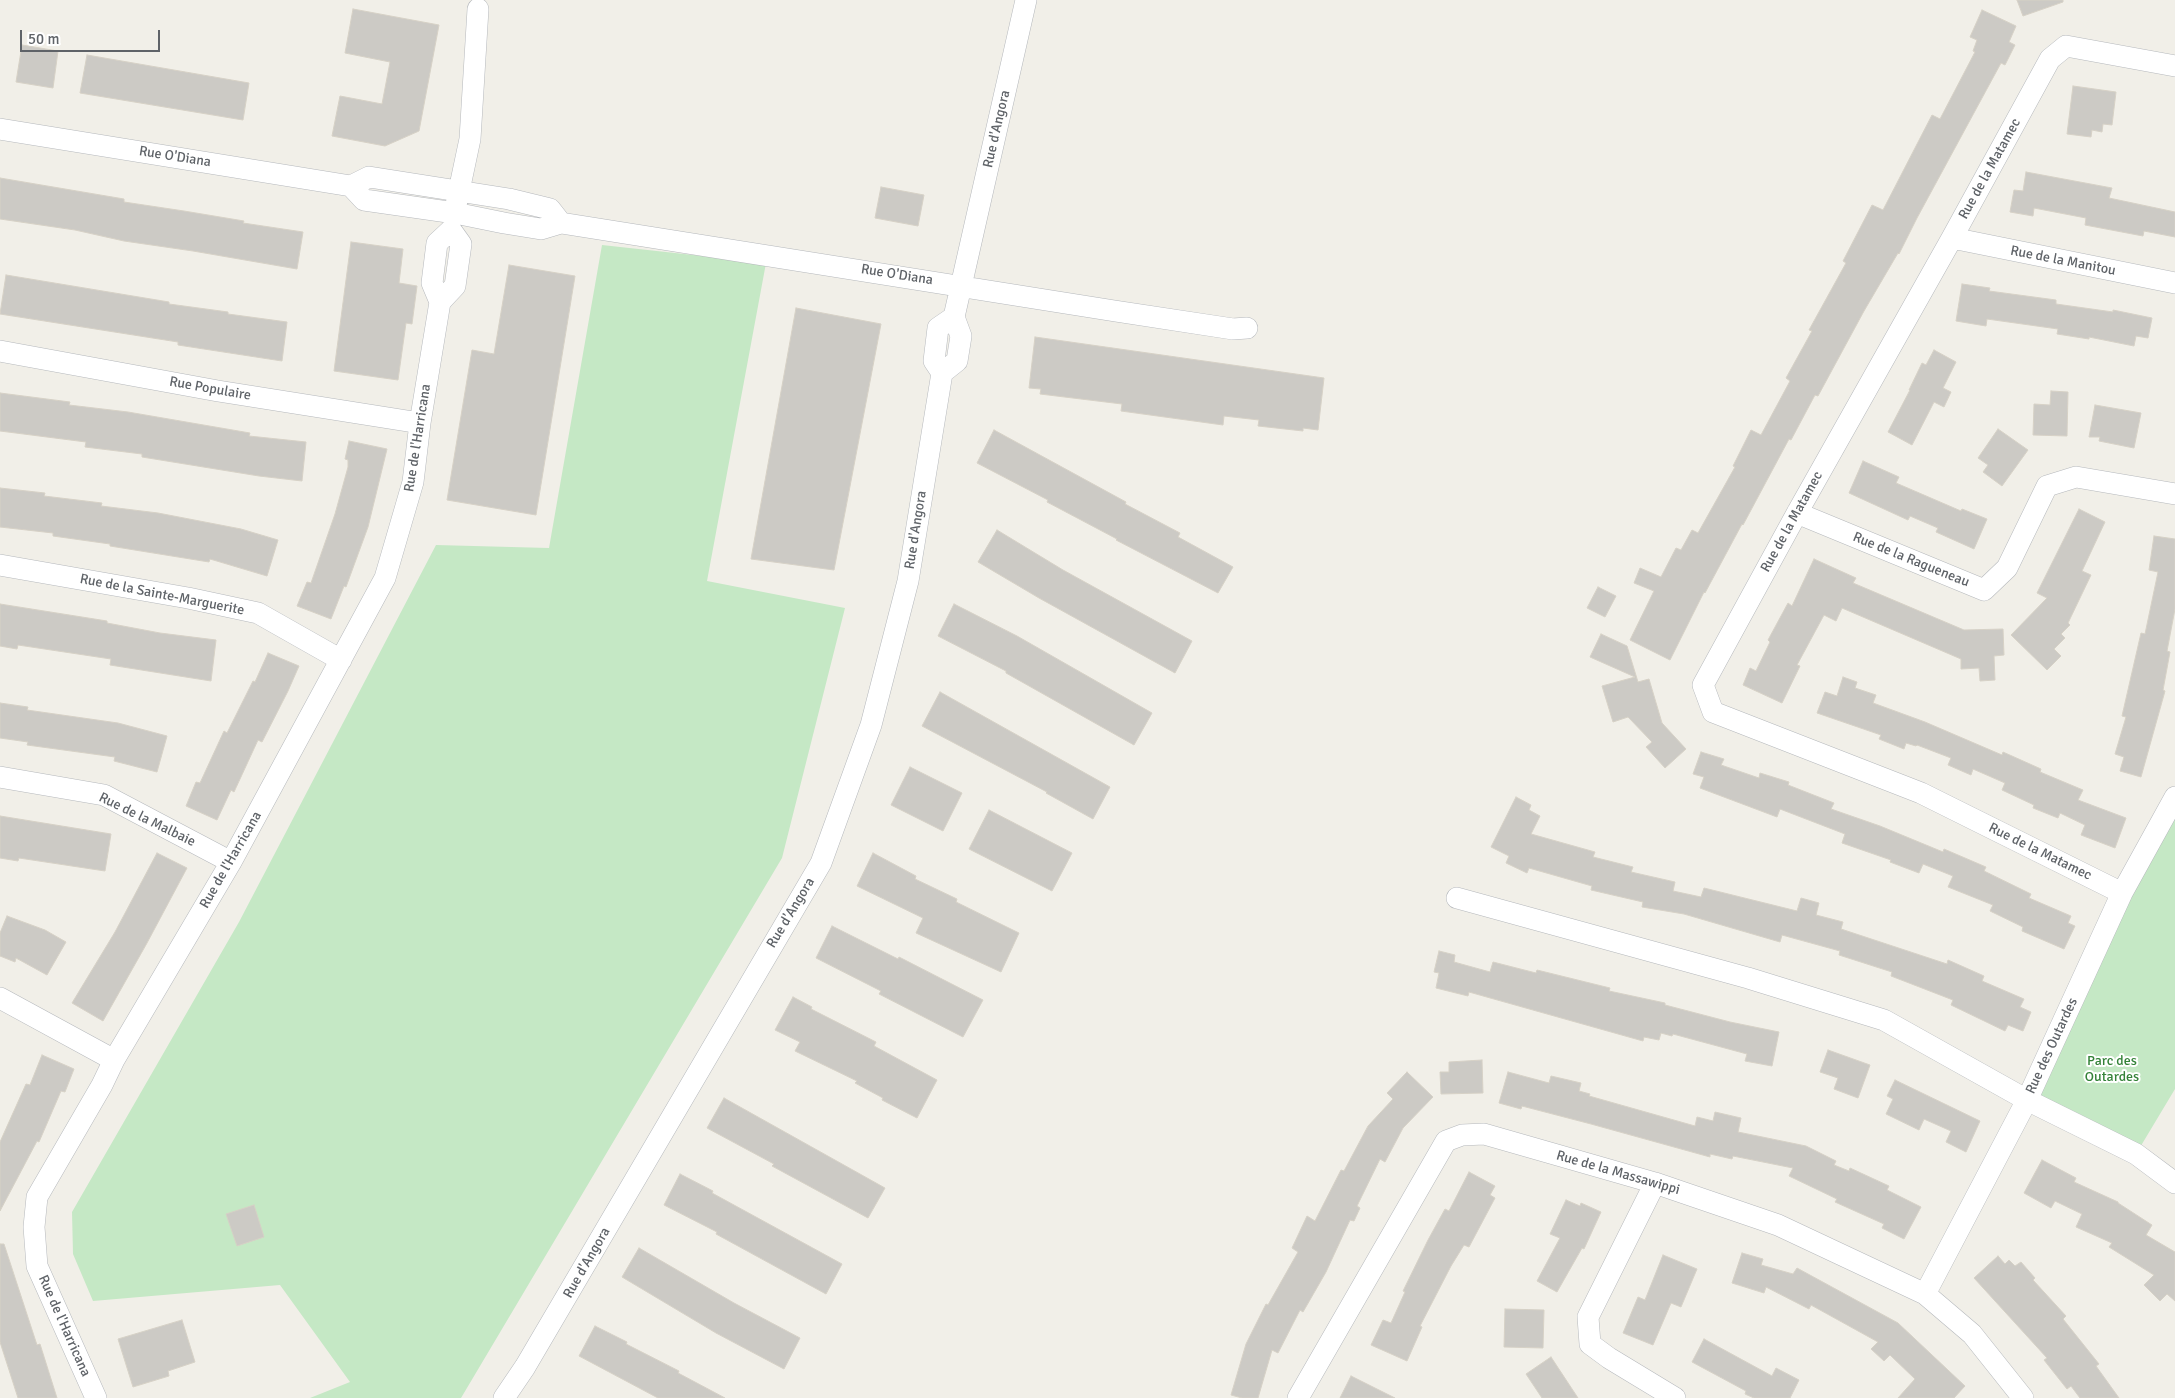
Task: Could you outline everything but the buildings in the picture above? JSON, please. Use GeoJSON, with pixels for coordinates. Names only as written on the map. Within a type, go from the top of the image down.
{"type":"FeatureCollection","features":[{"type":"Feature","properties":{"kind":"street","name":"Rue d'Angora"},"geometry":{"type":"LineString","coordinates":[[504,1398],[525,1367],[821,862],[871,725],[908,581],[924,472],[942,374],[957,361],[961,336],[954,317],[1026,0]]}},
{"type":"Feature","properties":{"kind":"street","name":"Rue de l'Harricana"},"geometry":{"type":"LineString","coordinates":[[96,1398],[37,1266],[34,1227],[37,1197],[102,1086],[114,1060],[231,862],[385,578],[413,482],[420,423],[440,302],[455,286],[461,244],[453,221],[470,139],[478,9]]}},
{"type":"Feature","properties":{"kind":"street","name":"Rue de la Matamec"},"geometry":{"type":"LineString","coordinates":[[2122,893],[1921,793],[1713,712],[1703,685],[2050,59],[2066,46],[2175,66]]}},
{"type":"Feature","properties":{"kind":"street","name":"Rue O'Diana"},"geometry":{"type":"LineString","coordinates":[[0,129],[351,186],[369,177],[509,199],[550,209],[561,222]]}},
{"type":"Feature","properties":{"kind":"street","name":"Rue O'Diana"},"geometry":{"type":"LineString","coordinates":[[351,186],[364,200],[453,221],[541,229],[561,222],[1240,328]]}},
{"type":"Feature","properties":{"kind":"street","name":"Rue de la Manitou"},"geometry":{"type":"LineString","coordinates":[[1952,238],[2175,283]]}},
{"type":"Feature","properties":{"kind":"street","name":"Rue Populaire"},"geometry":{"type":"LineString","coordinates":[[0,351],[218,390],[420,423]]}},
{"type":"Feature","properties":{"kind":"street","name":"Rue de la Ragueneau"},"geometry":{"type":"LineString","coordinates":[[1797,513],[1984,590],[2007,568],[2047,486],[2076,477],[2175,494]]}},
{"type":"Feature","properties":{"kind":"street","name":"Rue de la Sainte-Marguerite"},"geometry":{"type":"LineString","coordinates":[[0,566],[188,598],[258,613],[342,660]]}},
{"type":"Feature","properties":{"kind":"street","name":"Rue de la Malbaie"},"geometry":{"type":"LineString","coordinates":[[0,777],[104,796],[231,862]]}},
{"type":"Feature","properties":{"kind":"street","name":"Rue des Outardes"},"geometry":{"type":"LineString","coordinates":[[1925,1294],[2027,1100],[2122,893],[2175,796]]}},
{"type":"Feature","properties":{"kind":"street"},"geometry":{"type":"LineString","coordinates":[[1458,898],[1748,978],[1884,1020],[2027,1100],[2136,1154],[2175,1183]]}},
{"type":"Feature","properties":{"kind":"street"},"geometry":{"type":"LineString","coordinates":[[0,998],[114,1060]]}},
{"type":"Feature","properties":{"kind":"street","name":"Rue de la Massawippi"},"geometry":{"type":"LineString","coordinates":[[1298,1398],[1446,1141],[1462,1135],[1484,1134],[1655,1183],[1778,1225],[1925,1294],[1972,1334],[2023,1398]]}},
{"type":"Feature","properties":{"kind":"street"},"geometry":{"type":"LineString","coordinates":[[1655,1183],[1588,1317],[1590,1344],[1609,1358],[1675,1398]]}},
{"type":"Feature","properties":{"kind":"green space"},"geometry":{"type":"Polygon","coordinates":[[[602,245],[766,263],[707,581],[845,608],[782,858],[461,1398],[310,1398],[350,1382],[280,1285],[93,1301],[73,1254],[72,1212],[239,922],[436,545],[549,548],[602,245]]]}},
{"type":"Feature","properties":{"kind":"green space","name":"Parc des Outardes"},"geometry":{"type":"Polygon","coordinates":[[[2175,797],[2175,1089],[2136,1154],[2027,1100],[2175,797]]]}}]}
